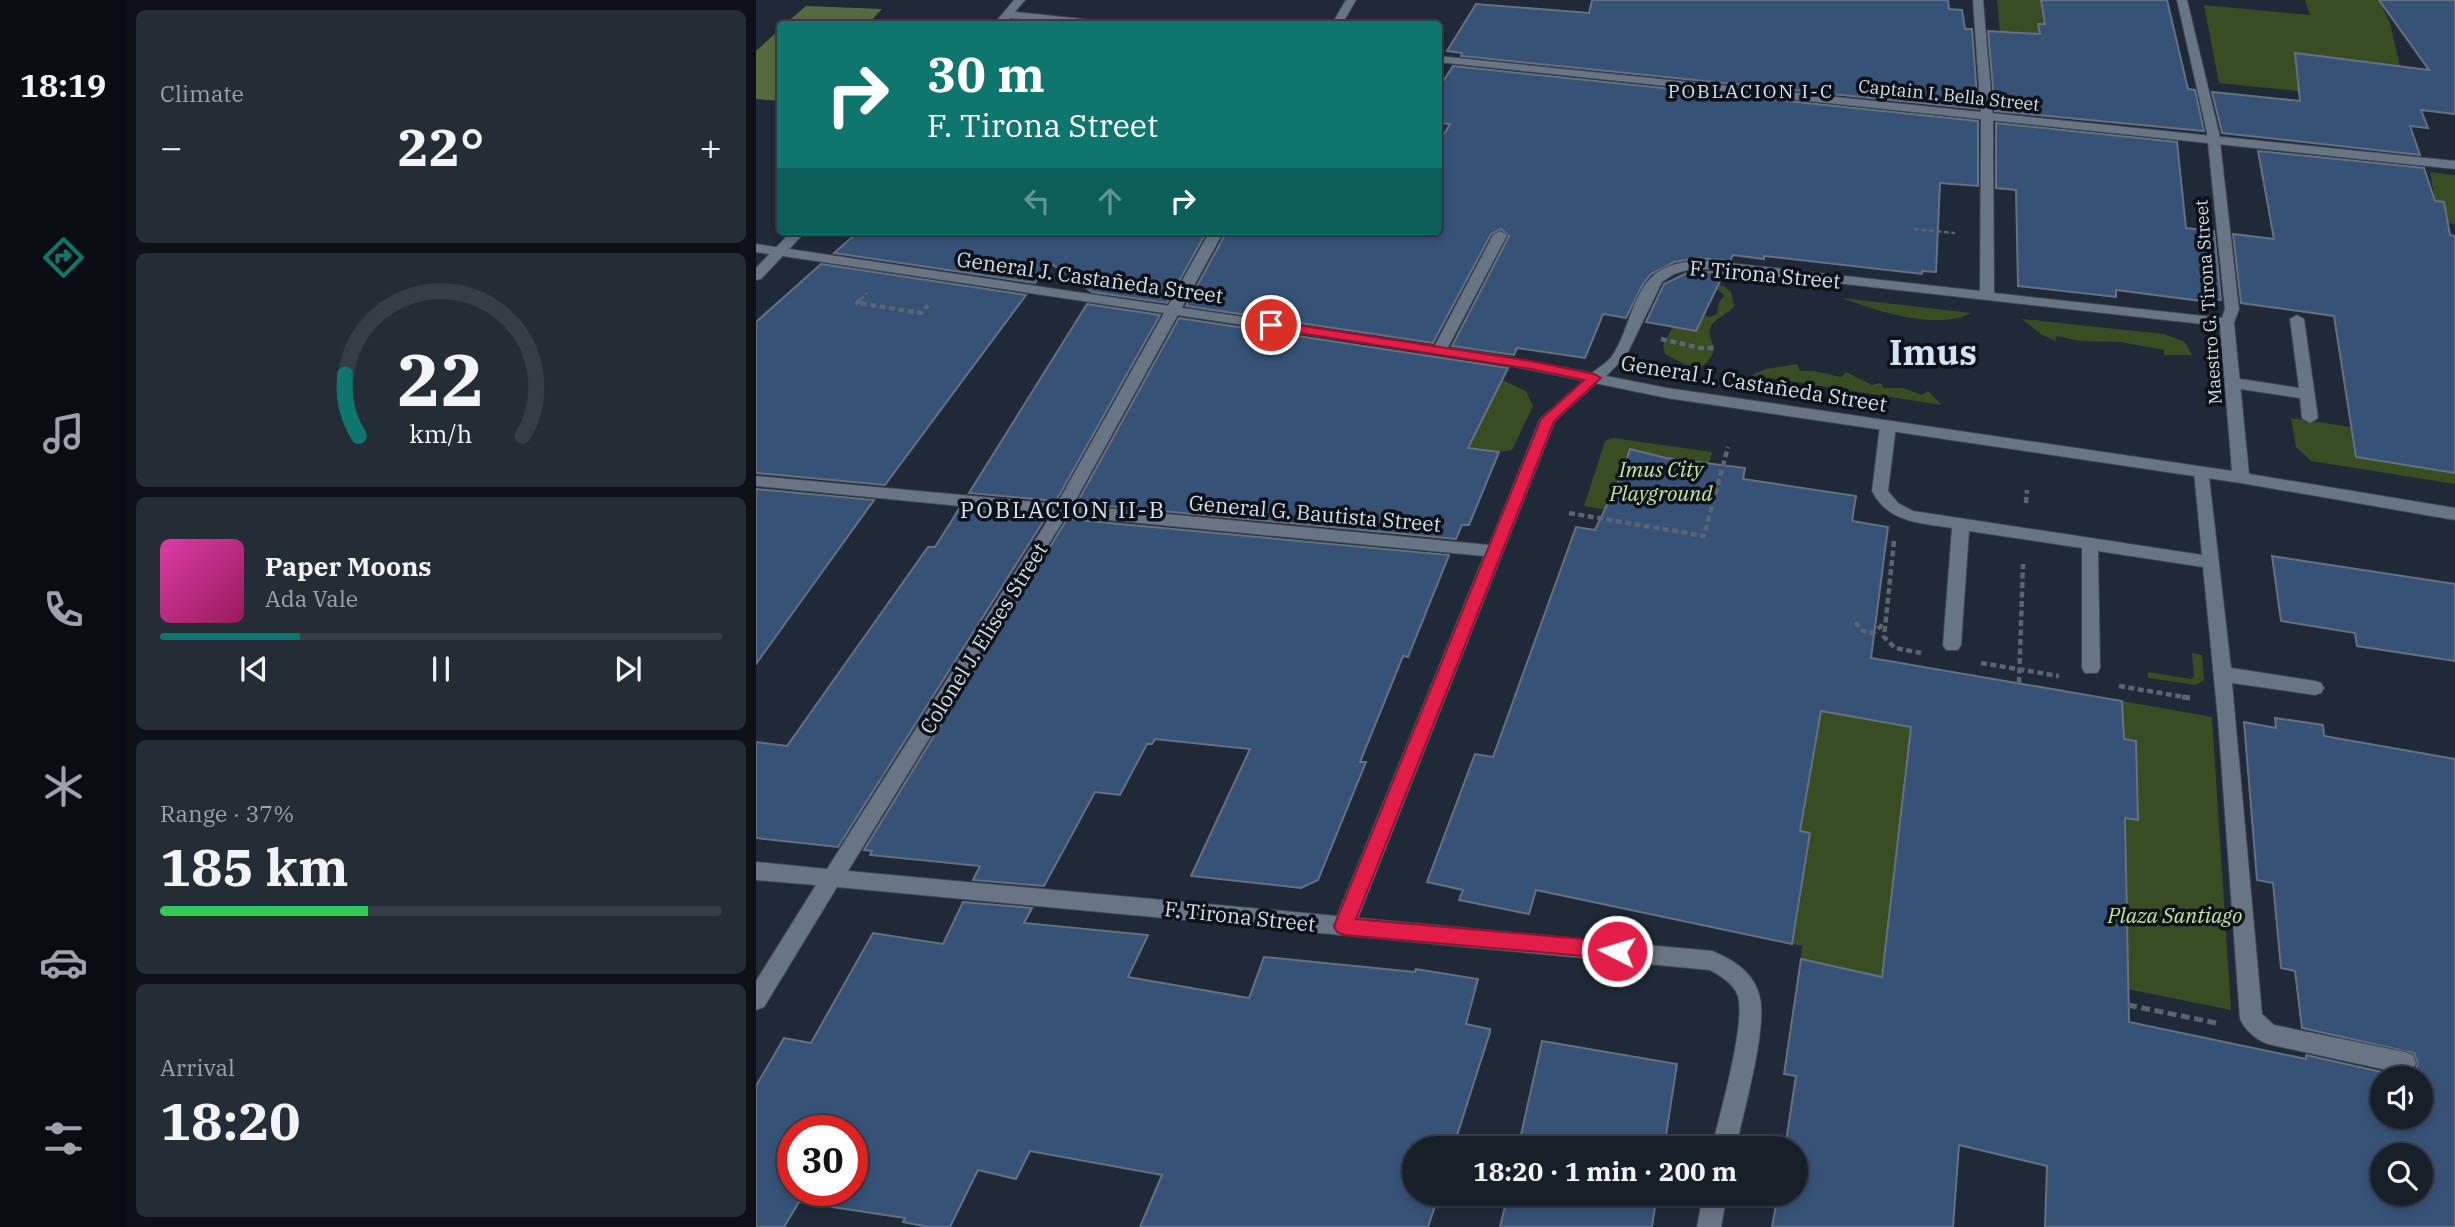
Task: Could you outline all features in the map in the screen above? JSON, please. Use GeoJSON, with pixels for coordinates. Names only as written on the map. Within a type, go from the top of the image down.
{"type":"FeatureCollection","features":[{"type":"Feature","properties":{"kind":"street"},"geometry":{"type":"LineString","coordinates":[[1002,21],[1020,0]]}},
{"type":"Feature","properties":{"kind":"street"},"geometry":{"type":"LineString","coordinates":[[1339,21],[1351,0]]}},
{"type":"Feature","properties":{"kind":"street"},"geometry":{"type":"LineString","coordinates":[[1978,0],[1987,117],[1987,295]]}},
{"type":"Feature","properties":{"kind":"street","name":"Maestro G. Tirona Street"},"geometry":{"type":"LineString","coordinates":[[2182,0],[2214,140],[2232,309],[2227,323],[2241,478]]}},
{"type":"Feature","properties":{"kind":"street"},"geometry":{"type":"LineString","coordinates":[[1008,15],[1070,21]]}},
{"type":"Feature","properties":{"kind":"street","name":"Captain I. Bella Street"},"geometry":{"type":"LineString","coordinates":[[1442,59],[2455,165]]}},
{"type":"Feature","properties":{"kind":"street"},"geometry":{"type":"LineString","coordinates":[[756,276],[795,235]]}},
{"type":"Feature","properties":{"kind":"street","name":"Colonel J. Elises Street"},"geometry":{"type":"LineString","coordinates":[[756,1000],[1062,510],[1215,235]]}},
{"type":"Feature","properties":{"kind":"street"},"geometry":{"type":"LineString","coordinates":[[1439,351],[1500,235]]}},
{"type":"Feature","properties":{"kind":"street","name":"General J. Castañeda Street"},"geometry":{"type":"LineString","coordinates":[[756,248],[1531,365],[1667,393],[2202,472],[2455,514]]}},
{"type":"Feature","properties":{"kind":"street","name":"F. Tirona Street"},"geometry":{"type":"LineString","coordinates":[[758,874],[834,877],[1344,926],[1548,419],[1619,357],[1656,279],[1671,268],[1711,265],[2227,323]]}},
{"type":"Feature","properties":{"kind":"street"},"geometry":{"type":"LineString","coordinates":[[2297,319],[2310,418]]}},
{"type":"Feature","properties":{"kind":"street"},"geometry":{"type":"LineString","coordinates":[[2234,383],[2307,394]]}},
{"type":"Feature","properties":{"kind":"street"},"geometry":{"type":"LineString","coordinates":[[1888,426],[1880,491],[1883,499],[1898,511],[1910,516],[2211,562]]}},
{"type":"Feature","properties":{"kind":"street"},"geometry":{"type":"LineString","coordinates":[[2202,472],[2222,674],[2249,1009],[2257,1027],[2268,1034],[2405,1063]]}},
{"type":"Feature","properties":{"kind":"street","name":"General G. Bautista Street"},"geometry":{"type":"LineString","coordinates":[[756,481],[1494,551]]}},
{"type":"Feature","properties":{"kind":"street"},"geometry":{"type":"LineString","coordinates":[[1952,645],[1961,523]]}},
{"type":"Feature","properties":{"kind":"street"},"geometry":{"type":"LineString","coordinates":[[2090,543],[2091,668]]}},
{"type":"Feature","properties":{"kind":"street"},"geometry":{"type":"LineString","coordinates":[[2222,674],[2315,688]]}},
{"type":"Feature","properties":{"kind":"street"},"geometry":{"type":"LineString","coordinates":[[1344,926],[1699,958],[1725,966],[1744,985],[1750,1012],[1726,1136]]}},
{"type":"Feature","properties":{"kind":"street"},"geometry":{"type":"LineString","coordinates":[[1709,1227],[1713,1206]]}},
{"type":"Feature","properties":{"kind":"path"},"geometry":{"type":"LineString","coordinates":[[1914,229],[1963,234]]}},
{"type":"Feature","properties":{"kind":"path"},"geometry":{"type":"LineString","coordinates":[[874,306],[889,308],[887,309]]}},
{"type":"Feature","properties":{"kind":"path"},"geometry":{"type":"LineString","coordinates":[[1660,339],[1675,340],[1696,349],[1714,348]]}},
{"type":"Feature","properties":{"kind":"path"},"geometry":{"type":"LineString","coordinates":[[1569,513],[1704,536],[1728,447]]}},
{"type":"Feature","properties":{"kind":"path"},"geometry":{"type":"LineString","coordinates":[[2019,683],[2026,490]]}},
{"type":"Feature","properties":{"kind":"path"},"geometry":{"type":"LineString","coordinates":[[1887,643],[1884,627],[1898,511]]}},
{"type":"Feature","properties":{"kind":"path"},"geometry":{"type":"LineString","coordinates":[[1856,622],[1860,630],[1866,633],[1879,631],[1881,626],[1884,627]]}},
{"type":"Feature","properties":{"kind":"path"},"geometry":{"type":"LineString","coordinates":[[2128,1005],[2242,1029],[2257,1027]]}},
{"type":"Feature","properties":{"kind":"green space"},"geometry":{"type":"Polygon","coordinates":[[[1997,0],[2041,0],[2071,26],[2039,24],[2040,34],[2000,31],[1997,0]]]}},
{"type":"Feature","properties":{"kind":"green space"},"geometry":{"type":"Polygon","coordinates":[[[2305,0],[2379,0],[2390,23],[2400,66],[2322,56],[2327,94],[2219,83],[2204,5],[2310,15],[2305,0]]]}},
{"type":"Feature","properties":{"kind":"green space"},"geometry":{"type":"Polygon","coordinates":[[[806,6],[882,9],[871,21],[788,21],[806,6]]]}},
{"type":"Feature","properties":{"kind":"green space"},"geometry":{"type":"Polygon","coordinates":[[[777,32],[777,101],[756,99],[756,51],[777,32]]]}},
{"type":"Feature","properties":{"kind":"green space"},"geometry":{"type":"Polygon","coordinates":[[[2430,172],[2455,175],[2455,224],[2447,223],[2435,201],[2430,172]]]}},
{"type":"Feature","properties":{"kind":"green space"},"geometry":{"type":"Polygon","coordinates":[[[1714,285],[1722,285],[1731,292],[1734,307],[1711,326],[1710,336],[1714,350],[1708,361],[1700,368],[1684,364],[1665,354],[1663,345],[1673,326],[1703,315],[1710,317],[1717,314],[1724,295],[1718,290],[1709,289],[1714,285]]]}},
{"type":"Feature","properties":{"kind":"green space"},"geometry":{"type":"Polygon","coordinates":[[[1842,298],[1971,313],[1957,318],[1925,320],[1889,313],[1842,298]]]}},
{"type":"Feature","properties":{"kind":"green space"},"geometry":{"type":"Polygon","coordinates":[[[2022,319],[2164,334],[2185,342],[2192,355],[2164,355],[2164,350],[2120,342],[2080,341],[2056,336],[2056,341],[2042,335],[2022,319]]]}},
{"type":"Feature","properties":{"kind":"green space"},"geometry":{"type":"Polygon","coordinates":[[[1342,353],[1502,380],[1526,391],[1533,406],[1512,450],[1499,452],[1477,449],[1470,463],[1342,353]]]}},
{"type":"Feature","properties":{"kind":"green space"},"geometry":{"type":"Polygon","coordinates":[[[1797,364],[1800,371],[1841,377],[1846,372],[1872,385],[1880,383],[1884,388],[1903,388],[1922,395],[1928,391],[1942,405],[1751,375],[1766,369],[1797,364]]]}},
{"type":"Feature","properties":{"kind":"green space"},"geometry":{"type":"Polygon","coordinates":[[[2291,418],[2351,427],[2356,457],[2455,473],[2455,484],[2311,461],[2296,447],[2291,418]]]}},
{"type":"Feature","properties":{"kind":"green space","name":"Imus City Playground"},"geometry":{"type":"Polygon","coordinates":[[[1613,438],[1712,452],[1692,523],[1584,506],[1605,441],[1613,438]]]}},
{"type":"Feature","properties":{"kind":"green space"},"geometry":{"type":"Polygon","coordinates":[[[2192,653],[2202,655],[2204,680],[2196,685],[2148,678],[2148,672],[2191,679],[2194,677],[2192,653]]]}},
{"type":"Feature","properties":{"kind":"green space","name":"Plaza Santiago"},"geometry":{"type":"Polygon","coordinates":[[[2122,701],[2212,717],[2231,1010],[2127,989],[2125,818],[2138,820],[2136,741],[2123,739],[2122,701]]]}},
{"type":"Feature","properties":{"kind":"green space"},"geometry":{"type":"Polygon","coordinates":[[[1821,711],[1911,727],[1882,977],[1801,959],[1802,946],[1793,944],[1810,834],[1800,831],[1821,711]]]}},
{"type":"Feature","properties":{"kind":"building"},"geometry":{"type":"Polygon","coordinates":[[[1592,0],[1948,0],[1949,9],[1962,10],[1965,29],[1972,29],[1978,109],[1461,56],[1462,53],[1447,51],[1476,4],[1589,13],[1592,0]]]}},
{"type":"Feature","properties":{"kind":"building"},"geometry":{"type":"Polygon","coordinates":[[[2041,0],[2167,0],[2188,89],[2195,90],[2204,131],[1995,111],[1988,31],[2040,34],[2038,24],[2045,24],[2041,0]]]}},
{"type":"Feature","properties":{"kind":"building"},"geometry":{"type":"Polygon","coordinates":[[[2379,0],[2455,0],[2455,114],[2421,110],[2428,128],[2410,126],[2420,155],[2222,133],[2212,92],[2300,101],[2295,53],[2429,70],[2379,0]]]}},
{"type":"Feature","properties":{"kind":"building"},"geometry":{"type":"Polygon","coordinates":[[[1453,66],[1978,121],[1978,186],[1940,183],[1936,272],[1922,271],[1922,274],[1764,256],[1764,259],[1733,255],[1730,261],[1699,258],[1674,262],[1651,274],[1626,318],[1603,314],[1585,358],[1517,348],[1514,355],[1452,346],[1509,236],[1501,229],[1491,234],[1433,343],[1186,306],[1225,235],[1442,235],[1442,137],[1450,124],[1442,123],[1442,83],[1453,66]]]}},
{"type":"Feature","properties":{"kind":"building"},"geometry":{"type":"Polygon","coordinates":[[[1996,123],[2177,142],[2186,228],[2214,231],[2221,300],[2208,298],[2209,302],[2116,290],[2116,297],[2018,286],[2016,190],[1996,188],[1996,123]]]}},
{"type":"Feature","properties":{"kind":"building"},"geometry":{"type":"Polygon","coordinates":[[[2258,151],[2424,168],[2435,201],[2444,202],[2450,235],[2455,236],[2455,473],[2356,457],[2334,316],[2241,303],[2233,234],[2274,239],[2258,151]]]}},
{"type":"Feature","properties":{"kind":"building"},"geometry":{"type":"Polygon","coordinates":[[[854,235],[1205,235],[1167,303],[1092,292],[1050,263],[1035,283],[834,253],[854,235]]]}},
{"type":"Feature","properties":{"kind":"building"},"geometry":{"type":"Polygon","coordinates":[[[821,264],[1026,295],[885,485],[756,473],[756,322],[821,264]]]}},
{"type":"Feature","properties":{"kind":"building"},"geometry":{"type":"Polygon","coordinates":[[[1687,273],[1724,273],[1696,331],[1646,322],[1664,284],[1687,273]]]}},
{"type":"Feature","properties":{"kind":"building"},"geometry":{"type":"Polygon","coordinates":[[[1087,304],[1160,315],[1056,501],[969,493],[1087,304]]]}},
{"type":"Feature","properties":{"kind":"building"},"geometry":{"type":"Polygon","coordinates":[[[1179,318],[1508,368],[1468,448],[1499,452],[1469,525],[1462,525],[1456,539],[1077,503],[1179,318]]]}},
{"type":"Feature","properties":{"kind":"building"},"geometry":{"type":"Polygon","coordinates":[[[1630,449],[1666,458],[1745,468],[1743,479],[1856,496],[1852,521],[1888,527],[1871,658],[2122,701],[2124,739],[2136,741],[2138,820],[2125,818],[2129,1022],[2306,1059],[2306,1055],[2370,1069],[2370,1129],[2433,1129],[2433,1066],[2417,1066],[2414,1053],[2302,1028],[2295,971],[2281,968],[2273,883],[2257,880],[2244,722],[2276,728],[2275,718],[2323,725],[2324,736],[2455,759],[2455,1227],[2045,1227],[2047,1166],[1959,1145],[1953,1227],[1772,1227],[1776,1206],[1808,1206],[1808,1136],[1787,1136],[1796,1076],[1784,1074],[1801,959],[1882,977],[1911,727],[1821,711],[1800,831],[1810,833],[1792,944],[1536,890],[1529,914],[1459,900],[1463,890],[1427,882],[1475,754],[1493,757],[1576,527],[1595,530],[1622,474],[1630,449]]]}},
{"type":"Feature","properties":{"kind":"building"},"geometry":{"type":"Polygon","coordinates":[[[756,489],[874,500],[756,664],[756,489]]]}},
{"type":"Feature","properties":{"kind":"building"},"geometry":{"type":"Polygon","coordinates":[[[959,509],[1046,517],[838,847],[756,838],[756,742],[787,746],[928,547],[935,547],[959,509]]]}},
{"type":"Feature","properties":{"kind":"building"},"geometry":{"type":"Polygon","coordinates":[[[1067,519],[1449,555],[1408,657],[1403,656],[1360,762],[1366,762],[1318,880],[1301,888],[1191,876],[1250,749],[1155,739],[1152,744],[1147,744],[1120,795],[1095,792],[1044,886],[973,880],[980,866],[870,855],[872,851],[864,850],[1067,519]]]}},
{"type":"Feature","properties":{"kind":"building"},"geometry":{"type":"Polygon","coordinates":[[[2272,556],[2455,584],[2455,661],[2357,646],[2355,633],[2281,621],[2272,556]]]}},
{"type":"Feature","properties":{"kind":"building"},"geometry":{"type":"Polygon","coordinates":[[[963,902],[1032,908],[1024,923],[1148,935],[1128,977],[1249,998],[1264,957],[1415,972],[1416,969],[1478,979],[1466,1024],[1490,1029],[1490,1032],[1457,1136],[1402,1136],[1402,1206],[1435,1206],[1428,1227],[1140,1227],[1162,1175],[1030,1151],[1016,1179],[978,1170],[950,1227],[929,1227],[903,1222],[905,1218],[826,1206],[868,1206],[868,1115],[777,1115],[777,1206],[797,1206],[784,1227],[756,1227],[756,1086],[784,1038],[811,1043],[873,933],[943,944],[963,902]]]}},
{"type":"Feature","properties":{"kind":"building"},"geometry":{"type":"Polygon","coordinates":[[[1542,1041],[1677,1064],[1666,1136],[1521,1136],[1542,1041]]]}},
{"type":"Feature","properties":{"kind":"building"},"geometry":{"type":"Polygon","coordinates":[[[1505,1206],[1655,1206],[1652,1227],[1500,1227],[1505,1206]]]}},
{"type":"Feature","properties":{"kind":"district","name":"POBLACION I-C"},"geometry":{"type":"Point","coordinates":[1751,91]}},
{"type":"Feature","properties":{"kind":"district","name":"Imus"},"geometry":{"type":"Point","coordinates":[1933,352]}},
{"type":"Feature","properties":{"kind":"district","name":"POBLACION II-B"},"geometry":{"type":"Point","coordinates":[1063,509]}},
{"type":"Feature","properties":{"kind":"route"},"geometry":{"type":"LineString","coordinates":[[1271,325],[1531,365],[1594,378],[1548,419],[1344,926],[1617,951]]}}]}
